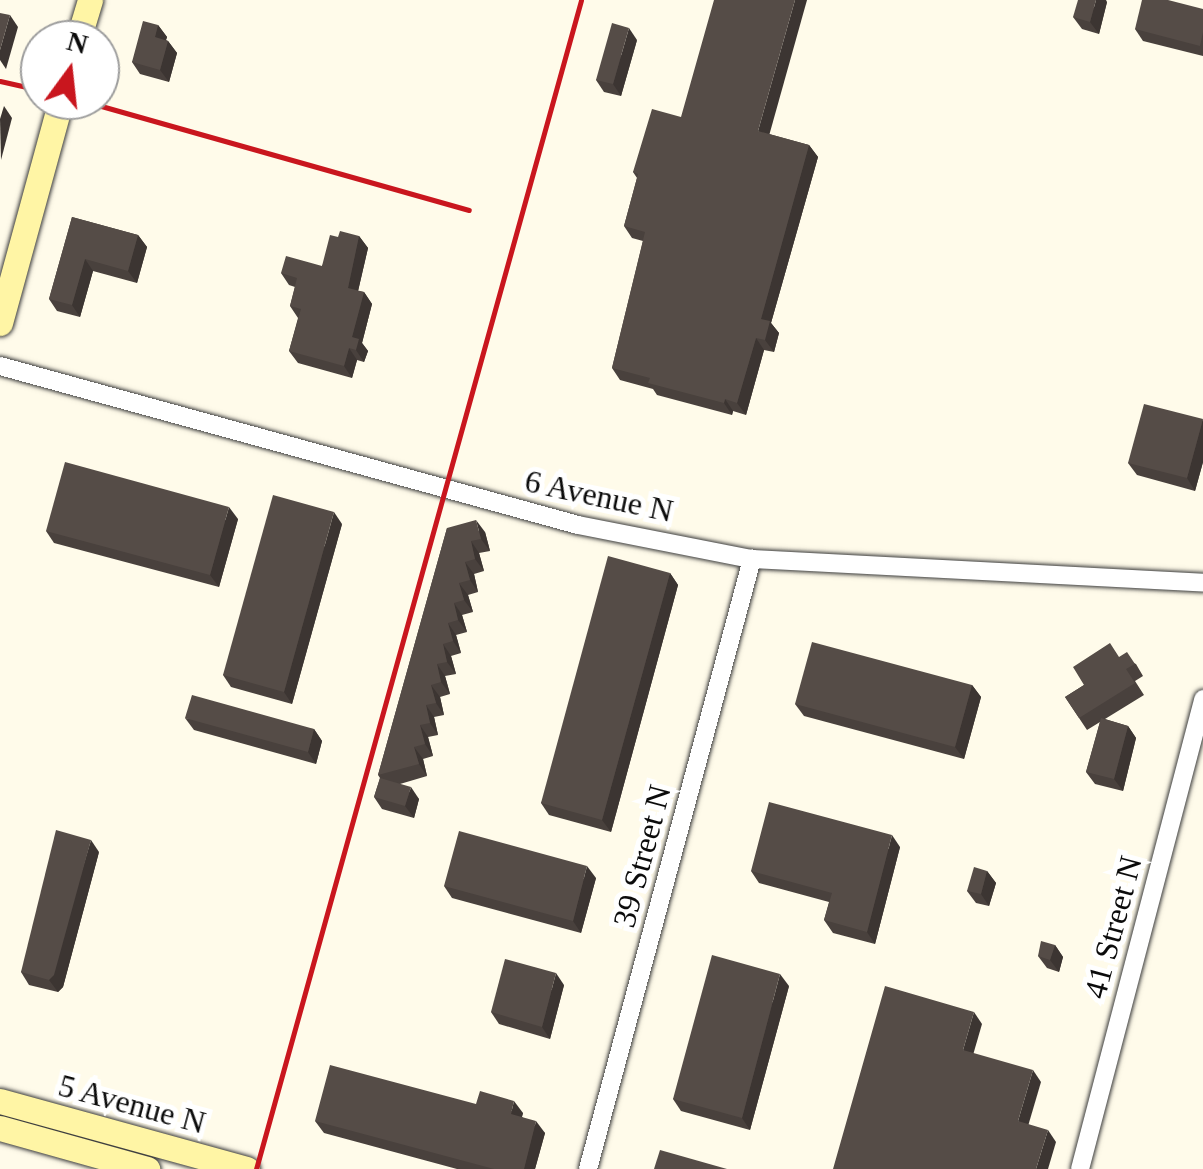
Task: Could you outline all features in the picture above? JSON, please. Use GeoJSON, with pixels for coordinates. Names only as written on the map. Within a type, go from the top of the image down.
{"type":"FeatureCollection","features":[{"type":"Feature","properties":{"kind":"main road"},"geometry":{"type":"LineString","coordinates":[[0,323],[56,120]]}},
{"type":"Feature","properties":{"kind":"main road","name":"5 Avenue N"},"geometry":{"type":"LineString","coordinates":[[0,1101],[247,1169]]}},
{"type":"Feature","properties":{"kind":"main road","name":"5 Avenue N"},"geometry":{"type":"LineString","coordinates":[[0,1128],[147,1169]]}},
{"type":"Feature","properties":{"kind":"street","name":"6 Avenue N"},"geometry":{"type":"LineString","coordinates":[[0,366],[578,525],[752,559],[1203,583]]}},
{"type":"Feature","properties":{"kind":"street","name":"39 Street N"},"geometry":{"type":"LineString","coordinates":[[588,1169],[752,559]]}},
{"type":"Feature","properties":{"kind":"street","name":"41 Street N"},"geometry":{"type":"LineString","coordinates":[[1080,1169],[1203,699]]}},
{"type":"Feature","properties":{"kind":"building"},"geometry":{"type":"Polygon","coordinates":[[[714,0],[795,0],[758,131],[809,145],[761,319],[770,321],[765,340],[756,338],[737,403],[648,383],[650,378],[612,368],[645,232],[624,226],[638,174],[633,172],[652,109],[681,117],[714,0]]]}},
{"type":"Feature","properties":{"kind":"building"},"geometry":{"type":"Polygon","coordinates":[[[1078,0],[1096,0],[1090,22],[1073,17],[1078,0]]]}},
{"type":"Feature","properties":{"kind":"building"},"geometry":{"type":"Polygon","coordinates":[[[1142,0],[1168,0],[1203,9],[1200,46],[1135,29],[1142,0]]]}},
{"type":"Feature","properties":{"kind":"building"},"geometry":{"type":"Polygon","coordinates":[[[0,13],[10,15],[0,50],[0,13]]]}},
{"type":"Feature","properties":{"kind":"building"},"geometry":{"type":"Polygon","coordinates":[[[143,21],[158,25],[155,37],[168,41],[160,70],[132,62],[143,21]]]}},
{"type":"Feature","properties":{"kind":"building"},"geometry":{"type":"Polygon","coordinates":[[[612,23],[629,28],[613,84],[596,80],[612,23]]]}},
{"type":"Feature","properties":{"kind":"building"},"geometry":{"type":"Polygon","coordinates":[[[72,217],[138,235],[128,271],[85,259],[72,305],[49,299],[72,217]]]}},
{"type":"Feature","properties":{"kind":"building"},"geometry":{"type":"Polygon","coordinates":[[[340,231],[359,236],[348,288],[364,292],[352,337],[359,339],[356,350],[349,348],[344,366],[289,351],[301,309],[290,306],[297,278],[281,273],[286,256],[322,266],[330,235],[338,237],[340,231]]]}},
{"type":"Feature","properties":{"kind":"building"},"geometry":{"type":"Polygon","coordinates":[[[1144,404],[1203,419],[1187,478],[1128,463],[1144,404]]]}},
{"type":"Feature","properties":{"kind":"building"},"geometry":{"type":"Polygon","coordinates":[[[65,462],[229,507],[210,575],[46,531],[65,462]]]}},
{"type":"Feature","properties":{"kind":"building"},"geometry":{"type":"Polygon","coordinates":[[[273,495],[334,512],[284,692],[223,675],[273,495]]]}},
{"type":"Feature","properties":{"kind":"building"},"geometry":{"type":"Polygon","coordinates":[[[476,520],[481,539],[471,541],[475,559],[465,562],[470,580],[459,583],[464,600],[454,603],[458,620],[448,623],[453,641],[443,644],[447,662],[437,664],[441,682],[431,685],[436,703],[426,705],[430,723],[420,725],[425,744],[414,747],[419,764],[378,775],[447,528],[476,520]]]}},
{"type":"Feature","properties":{"kind":"building"},"geometry":{"type":"Polygon","coordinates":[[[608,556],[670,573],[602,820],[541,803],[608,556]]]}},
{"type":"Feature","properties":{"kind":"building"},"geometry":{"type":"Polygon","coordinates":[[[812,642],[972,685],[955,747],[795,704],[812,642]]]}},
{"type":"Feature","properties":{"kind":"building"},"geometry":{"type":"Polygon","coordinates":[[[1110,643],[1119,657],[1127,652],[1135,664],[1126,669],[1135,683],[1079,718],[1065,697],[1084,685],[1073,667],[1110,643]]]}},
{"type":"Feature","properties":{"kind":"building"},"geometry":{"type":"Polygon","coordinates":[[[192,695],[314,729],[308,752],[185,718],[192,695]]]}},
{"type":"Feature","properties":{"kind":"building"},"geometry":{"type":"Polygon","coordinates":[[[1101,718],[1128,726],[1114,779],[1086,772],[1101,718]]]}},
{"type":"Feature","properties":{"kind":"building"},"geometry":{"type":"Polygon","coordinates":[[[380,778],[411,787],[405,806],[374,797],[380,778]]]}},
{"type":"Feature","properties":{"kind":"building"},"geometry":{"type":"Polygon","coordinates":[[[769,802],[892,835],[867,932],[824,920],[832,893],[751,871],[769,802]]]}},
{"type":"Feature","properties":{"kind":"building"},"geometry":{"type":"Polygon","coordinates":[[[56,830],[91,840],[54,975],[49,980],[21,972],[56,830]]]}},
{"type":"Feature","properties":{"kind":"building"},"geometry":{"type":"Polygon","coordinates":[[[459,831],[587,866],[573,921],[444,886],[459,831]]]}},
{"type":"Feature","properties":{"kind":"building"},"geometry":{"type":"Polygon","coordinates":[[[974,867],[987,871],[981,894],[967,891],[974,867]]]}},
{"type":"Feature","properties":{"kind":"building"},"geometry":{"type":"Polygon","coordinates":[[[1041,941],[1055,945],[1050,960],[1038,956],[1041,941]]]}},
{"type":"Feature","properties":{"kind":"building"},"geometry":{"type":"Polygon","coordinates":[[[712,955],[780,974],[742,1118],[673,1099],[712,955]]]}},
{"type":"Feature","properties":{"kind":"building"},"geometry":{"type":"Polygon","coordinates":[[[505,959],[556,973],[542,1027],[491,1012],[505,959]]]}},
{"type":"Feature","properties":{"kind":"building"},"geometry":{"type":"Polygon","coordinates":[[[885,986],[974,1012],[963,1050],[1033,1070],[1018,1121],[1048,1130],[1036,1169],[833,1169],[885,986]]]}},
{"type":"Feature","properties":{"kind":"building"},"geometry":{"type":"Polygon","coordinates":[[[330,1065],[476,1104],[480,1091],[514,1101],[511,1114],[536,1121],[524,1169],[494,1169],[315,1121],[330,1065]]]}},
{"type":"Feature","properties":{"kind":"building"},"geometry":{"type":"Polygon","coordinates":[[[660,1150],[727,1169],[654,1169],[660,1150]]]}},
{"type":"Feature","properties":{"kind":"railway"},"geometry":{"type":"LineString","coordinates":[[256,1169],[581,0]]}},
{"type":"Feature","properties":{"kind":"railway"},"geometry":{"type":"LineString","coordinates":[[0,81],[20,86]]}},
{"type":"Feature","properties":{"kind":"railway"},"geometry":{"type":"LineString","coordinates":[[120,111],[469,210]]}}]}
